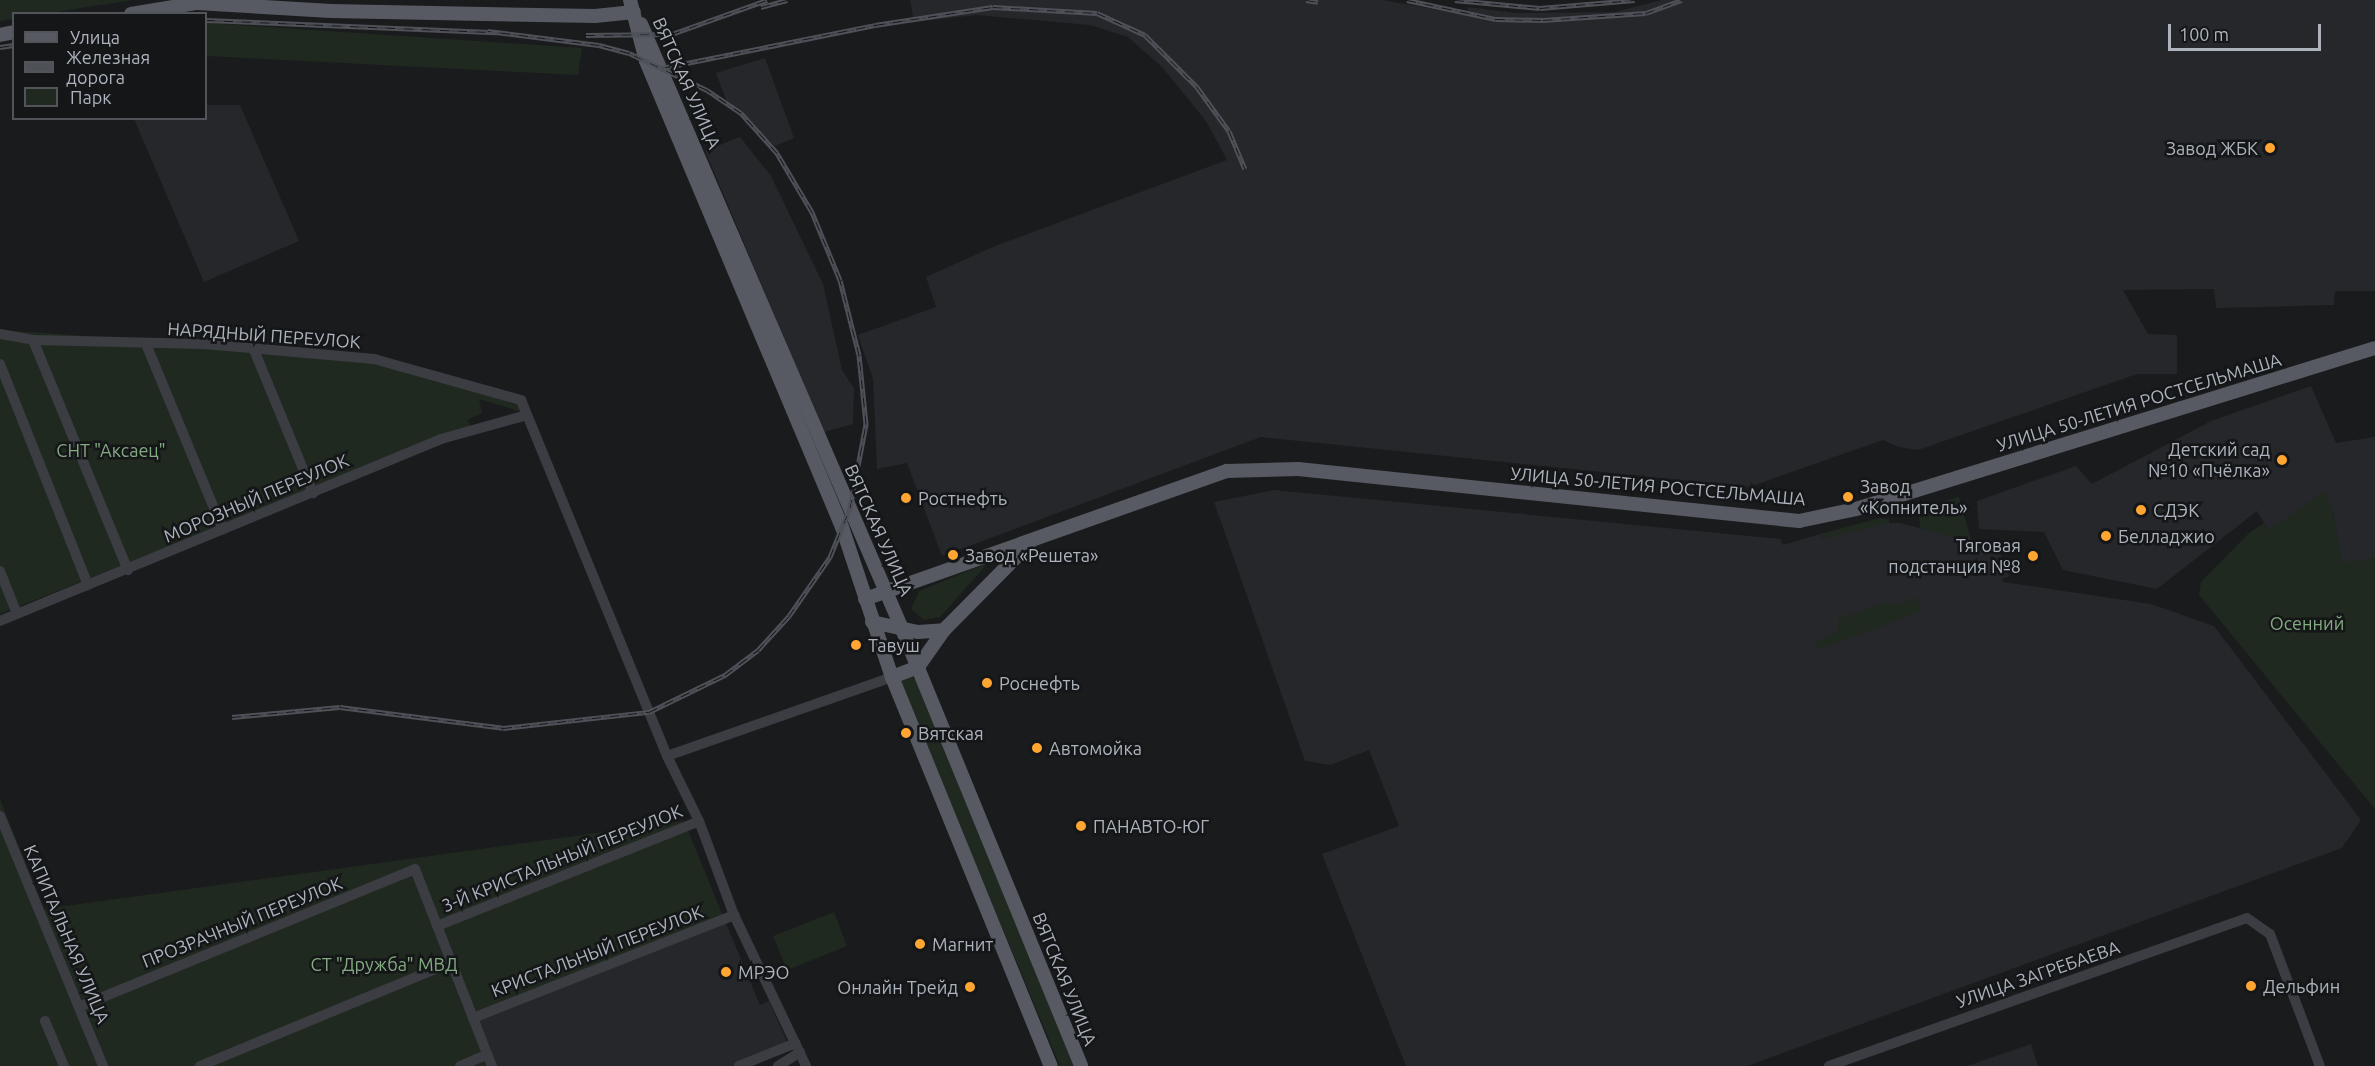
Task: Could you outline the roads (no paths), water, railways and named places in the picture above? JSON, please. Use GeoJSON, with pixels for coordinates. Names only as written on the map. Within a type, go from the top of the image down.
{"type":"FeatureCollection","features":[{"type":"Feature","properties":{"kind":"main road"},"geometry":{"type":"LineString","coordinates":[[143,12],[197,3],[595,16],[632,6]]}},
{"type":"Feature","properties":{"kind":"main road","name":"ВЯТСКАЯ УЛИЦА"},"geometry":{"type":"LineString","coordinates":[[632,6],[653,47],[903,629],[1082,1066]]}},
{"type":"Feature","properties":{"kind":"main road","name":"ВЯТСКАЯ УЛИЦА"},"geometry":{"type":"LineString","coordinates":[[632,6],[646,61],[842,527],[892,677],[1051,1066]]}},
{"type":"Feature","properties":{"kind":"main road","name":"УЛИЦА 50-ЛЕТИЯ РОСТСЕЛЬМАША"},"geometry":{"type":"LineString","coordinates":[[865,599],[1227,471],[1298,469],[1799,521],[1856,509],[2375,348]]}},
{"type":"Feature","properties":{"kind":"main road"},"geometry":{"type":"LineString","coordinates":[[892,677],[918,667],[944,630],[1033,541]]}},
{"type":"Feature","properties":{"kind":"main road"},"geometry":{"type":"LineString","coordinates":[[872,622],[903,629],[944,630]]}},
{"type":"Feature","properties":{"kind":"street","name":"НАРЯДНЫЙ ПЕРЕУЛОК"},"geometry":{"type":"LineString","coordinates":[[0,334],[33,340],[204,344],[374,359],[521,400],[527,415]]}},
{"type":"Feature","properties":{"kind":"street"},"geometry":{"type":"LineString","coordinates":[[33,340],[128,570]]}},
{"type":"Feature","properties":{"kind":"street"},"geometry":{"type":"LineString","coordinates":[[146,344],[223,530]]}},
{"type":"Feature","properties":{"kind":"street"},"geometry":{"type":"LineString","coordinates":[[254,350],[313,493]]}},
{"type":"Feature","properties":{"kind":"street"},"geometry":{"type":"LineString","coordinates":[[0,364],[87,585]]}},
{"type":"Feature","properties":{"kind":"street"},"geometry":{"type":"LineString","coordinates":[[527,415],[667,756],[699,821],[734,915],[806,1066]]}},
{"type":"Feature","properties":{"kind":"street","name":"МОРОЗНЫЙ ПЕРЕУЛОК"},"geometry":{"type":"LineString","coordinates":[[0,621],[441,439],[527,415]]}},
{"type":"Feature","properties":{"kind":"street"},"geometry":{"type":"LineString","coordinates":[[0,571],[17,614]]}},
{"type":"Feature","properties":{"kind":"street"},"geometry":{"type":"LineString","coordinates":[[667,756],[892,677]]}},
{"type":"Feature","properties":{"kind":"street","name":"КАПИТАЛЬНАЯ УЛИЦА"},"geometry":{"type":"LineString","coordinates":[[0,816],[39,916],[81,1006],[103,1066]]}},
{"type":"Feature","properties":{"kind":"street","name":"3-Й КРИСТАЛЬНЫЙ ПЕРЕУЛОК"},"geometry":{"type":"LineString","coordinates":[[437,926],[699,821]]}},
{"type":"Feature","properties":{"kind":"street","name":"ПРОЗРАЧНЫЙ ПЕРЕУЛОК"},"geometry":{"type":"LineString","coordinates":[[81,1006],[415,869],[437,926]]}},
{"type":"Feature","properties":{"kind":"street","name":"КРИСТАЛЬНЫЙ ПЕРЕУЛОК"},"geometry":{"type":"LineString","coordinates":[[473,1018],[734,915]]}},
{"type":"Feature","properties":{"kind":"street","name":"УЛИЦА ЗАГРЕБАЕВА"},"geometry":{"type":"LineString","coordinates":[[1828,1066],[2247,918],[2259,923],[2276,948],[2320,1066]]}},
{"type":"Feature","properties":{"kind":"street"},"geometry":{"type":"LineString","coordinates":[[437,926],[492,1066]]}},
{"type":"Feature","properties":{"kind":"street"},"geometry":{"type":"LineString","coordinates":[[200,1066],[450,963]]}},
{"type":"Feature","properties":{"kind":"street"},"geometry":{"type":"LineString","coordinates":[[45,1021],[64,1066]]}},
{"type":"Feature","properties":{"kind":"street"},"geometry":{"type":"LineString","coordinates":[[740,1066],[798,1048]]}},
{"type":"Feature","properties":{"kind":"street"},"geometry":{"type":"LineString","coordinates":[[778,1066],[798,1048]]}},
{"type":"Feature","properties":{"kind":"street"},"geometry":{"type":"LineString","coordinates":[[460,1066],[488,1054]]}},
{"type":"Feature","properties":{"kind":"railway"},"geometry":{"type":"LineString","coordinates":[[586,35],[672,34],[767,0]]}},
{"type":"Feature","properties":{"kind":"railway"},"geometry":{"type":"LineString","coordinates":[[761,7],[787,0]]}},
{"type":"Feature","properties":{"kind":"railway"},"geometry":{"type":"LineString","coordinates":[[1306,0],[1318,2]]}},
{"type":"Feature","properties":{"kind":"railway"},"geometry":{"type":"LineString","coordinates":[[1407,0],[1496,19],[1543,20],[1646,13],[1682,0]]}},
{"type":"Feature","properties":{"kind":"railway"},"geometry":{"type":"LineString","coordinates":[[1455,0],[1540,8],[1635,0]]}},
{"type":"Feature","properties":{"kind":"railway"},"geometry":{"type":"LineString","coordinates":[[662,68],[875,25],[993,7],[1097,13],[1145,35],[1197,87],[1229,131],[1245,169]]}},
{"type":"Feature","properties":{"kind":"railway"},"geometry":{"type":"LineString","coordinates":[[207,20],[496,32]]}},
{"type":"Feature","properties":{"kind":"railway"},"geometry":{"type":"LineString","coordinates":[[232,717],[340,707],[503,728],[649,712],[725,675],[758,650],[789,616],[830,557],[850,508],[866,424],[859,355],[840,280],[812,212],[777,153],[741,113],[707,90],[629,53],[599,45],[488,31]]}},
{"type":"Feature","properties":{"kind":"railway"},"geometry":{"type":"LineString","coordinates":[[0,47],[12,45]]}},
{"type":"Feature","properties":{"kind":"place","name":"Завод ЖБК"},"geometry":{"type":"Point","coordinates":[2270,148]}},
{"type":"Feature","properties":{"kind":"place","name":"Детский сад №10 «Пчёлка»"},"geometry":{"type":"Point","coordinates":[2282,460]}},
{"type":"Feature","properties":{"kind":"place","name":"Завод «Копнитель»"},"geometry":{"type":"Point","coordinates":[1848,497]}},
{"type":"Feature","properties":{"kind":"place","name":"Ростнефть"},"geometry":{"type":"Point","coordinates":[906,498]}},
{"type":"Feature","properties":{"kind":"place","name":"СДЭК"},"geometry":{"type":"Point","coordinates":[2141,510]}},
{"type":"Feature","properties":{"kind":"place","name":"Белладжио"},"geometry":{"type":"Point","coordinates":[2106,536]}},
{"type":"Feature","properties":{"kind":"place","name":"Завод «Решета»"},"geometry":{"type":"Point","coordinates":[953,555]}},
{"type":"Feature","properties":{"kind":"place","name":"Тяговая подстанция №8"},"geometry":{"type":"Point","coordinates":[2033,556]}},
{"type":"Feature","properties":{"kind":"place","name":"Тавуш"},"geometry":{"type":"Point","coordinates":[856,645]}},
{"type":"Feature","properties":{"kind":"place","name":"Роснефть"},"geometry":{"type":"Point","coordinates":[987,683]}},
{"type":"Feature","properties":{"kind":"place","name":"Вятская"},"geometry":{"type":"Point","coordinates":[906,733]}},
{"type":"Feature","properties":{"kind":"place","name":"Автомойка"},"geometry":{"type":"Point","coordinates":[1037,748]}},
{"type":"Feature","properties":{"kind":"place","name":"ПАНАВТО-ЮГ"},"geometry":{"type":"Point","coordinates":[1081,826]}},
{"type":"Feature","properties":{"kind":"place","name":"Магнит"},"geometry":{"type":"Point","coordinates":[920,944]}},
{"type":"Feature","properties":{"kind":"place","name":"МРЭО"},"geometry":{"type":"Point","coordinates":[726,972]}},
{"type":"Feature","properties":{"kind":"place","name":"Дельфин"},"geometry":{"type":"Point","coordinates":[2251,986]}},
{"type":"Feature","properties":{"kind":"place","name":"Онлайн Трейд"},"geometry":{"type":"Point","coordinates":[970,987]}},
{"type":"Feature","properties":{"kind":"park label","name":"СНТ \"Аксаец\""},"geometry":{"type":"Point","coordinates":[111,450]}},
{"type":"Feature","properties":{"kind":"park label","name":"Осенний"},"geometry":{"type":"Point","coordinates":[2307,623]}},
{"type":"Feature","properties":{"kind":"park label","name":"СТ \"Дружба\" МВД"},"geometry":{"type":"Point","coordinates":[384,964]}}]}
